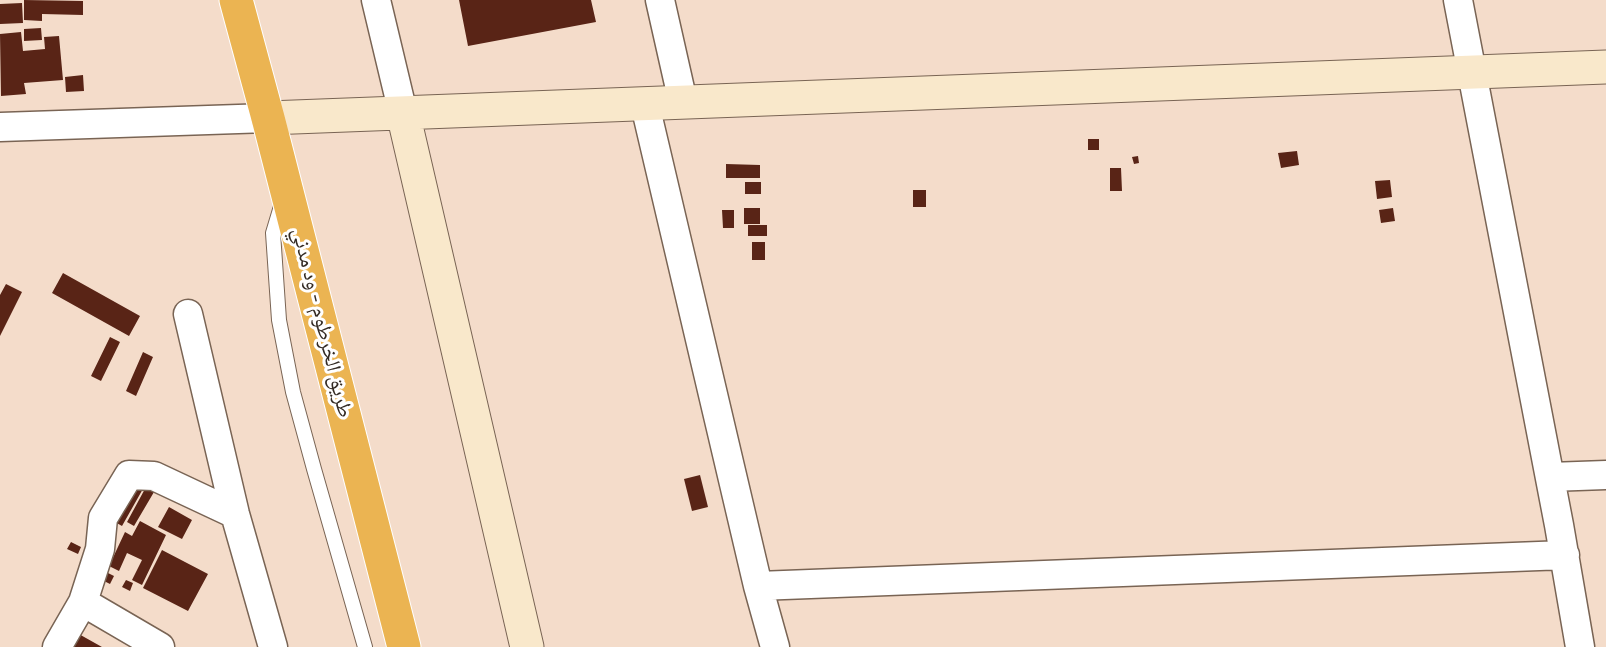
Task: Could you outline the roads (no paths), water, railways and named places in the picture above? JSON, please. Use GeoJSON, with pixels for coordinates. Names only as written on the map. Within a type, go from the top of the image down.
{"type":"FeatureCollection","features":[{"type":"Feature","properties":{"kind":"highway","name":"طريق الخرطوم - ود مدني"},"geometry":{"type":"LineString","coordinates":[[236,0],[404,647]]}},
{"type":"Feature","properties":{"kind":"street"},"geometry":{"type":"LineString","coordinates":[[376,0],[527,647]]}},
{"type":"Feature","properties":{"kind":"street"},"geometry":{"type":"LineString","coordinates":[[660,0],[683,102]]}},
{"type":"Feature","properties":{"kind":"street"},"geometry":{"type":"LineString","coordinates":[[1458,0],[1565,555],[1580,647]]}},
{"type":"Feature","properties":{"kind":"street"},"geometry":{"type":"LineString","coordinates":[[0,127],[645,105],[1606,67]]}},
{"type":"Feature","properties":{"kind":"street"},"geometry":{"type":"LineString","coordinates":[[645,105],[758,586],[775,647]]}},
{"type":"Feature","properties":{"kind":"street"},"geometry":{"type":"LineString","coordinates":[[188,314],[236,514],[273,647]]}},
{"type":"Feature","properties":{"kind":"street"},"geometry":{"type":"LineString","coordinates":[[57,647],[83,602],[100,549],[103,518],[129,475],[159,478],[236,514]]}},
{"type":"Feature","properties":{"kind":"street"},"geometry":{"type":"LineString","coordinates":[[1550,477],[1606,475]]}},
{"type":"Feature","properties":{"kind":"street"},"geometry":{"type":"LineString","coordinates":[[758,586],[1565,555]]}},
{"type":"Feature","properties":{"kind":"street"},"geometry":{"type":"LineString","coordinates":[[83,602],[160,647]]}},
{"type":"Feature","properties":{"kind":"lane"},"geometry":{"type":"LineString","coordinates":[[286,187],[273,233],[279,320],[293,392],[365,647]]}}]}
